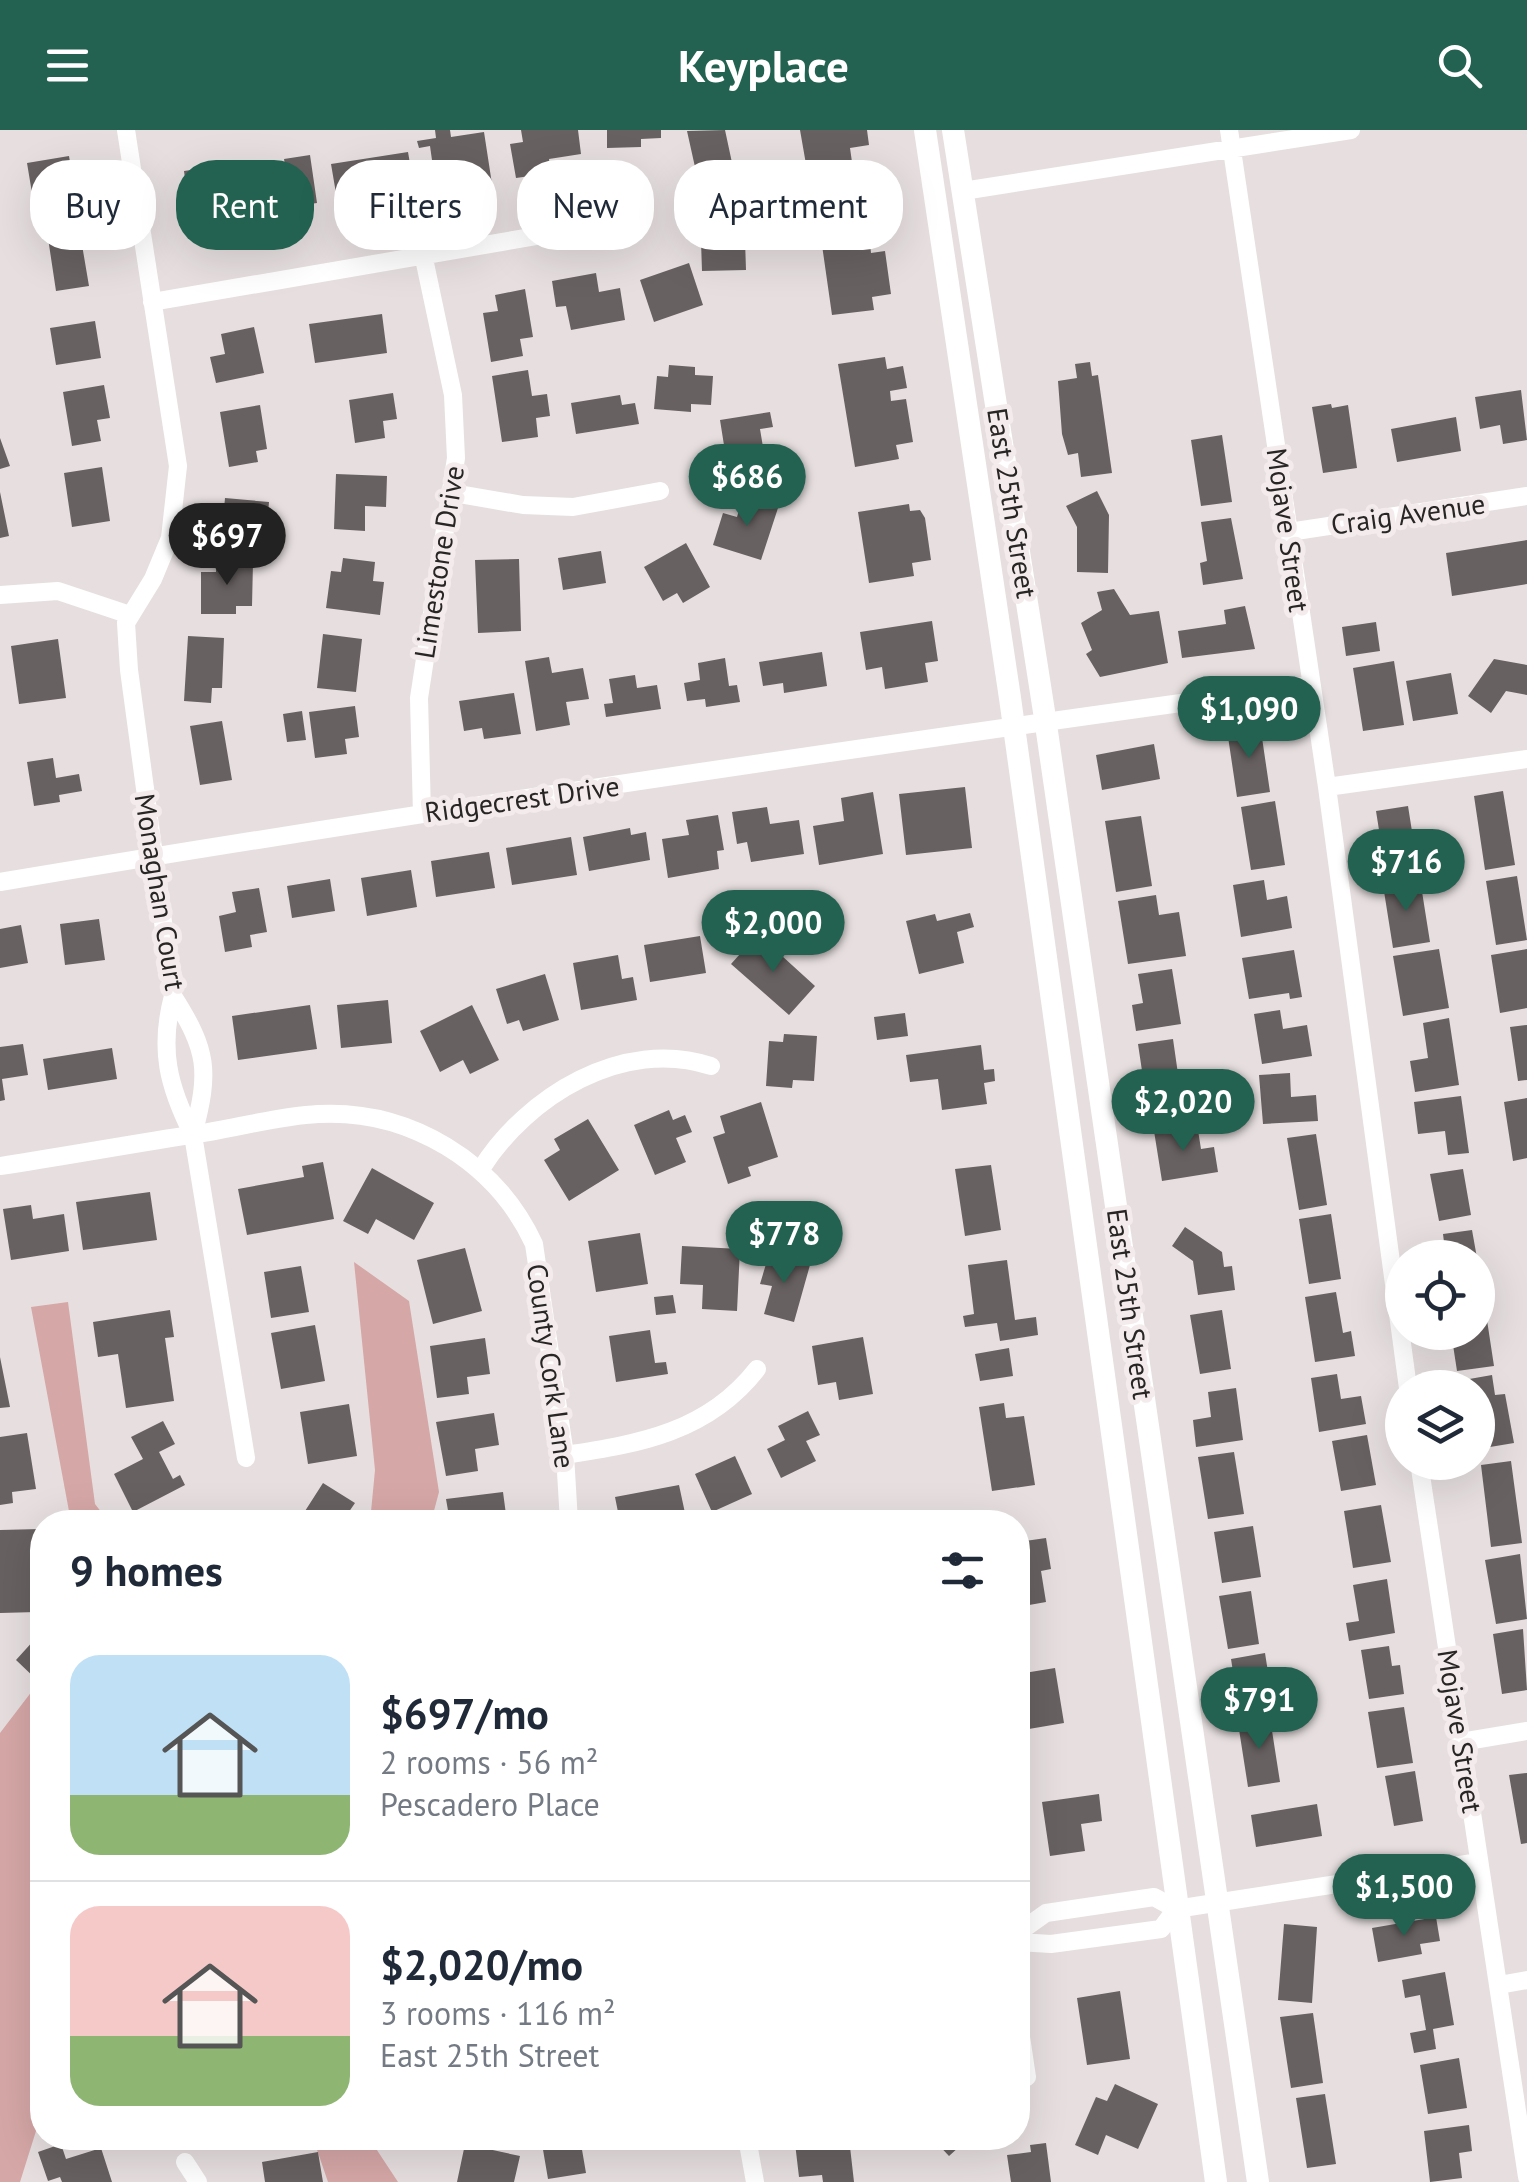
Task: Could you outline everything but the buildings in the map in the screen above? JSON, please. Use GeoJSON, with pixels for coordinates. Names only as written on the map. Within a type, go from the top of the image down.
{"type":"FeatureCollection","features":[{"type":"Feature","properties":{"kind":"street"},"geometry":{"type":"LineString","coordinates":[[0,595],[58,591],[130,615],[153,579],[170,538],[178,466],[126,130]]}},
{"type":"Feature","properties":{"kind":"street","name":"East 25th Street"},"geometry":{"type":"LineString","coordinates":[[925,130],[1013,724],[1216,2182]]}},
{"type":"Feature","properties":{"kind":"street","name":"East 25th Street"},"geometry":{"type":"LineString","coordinates":[[954,130],[1045,718],[1258,2182]]}},
{"type":"Feature","properties":{"kind":"street"},"geometry":{"type":"LineString","coordinates":[[963,191],[1230,140],[1351,130]]}},
{"type":"Feature","properties":{"kind":"street","name":"Mojave Street"},"geometry":{"type":"LineString","coordinates":[[1230,140],[1327,786],[1406,1370]]}},
{"type":"Feature","properties":{"kind":"street"},"geometry":{"type":"LineString","coordinates":[[152,302],[517,239]]}},
{"type":"Feature","properties":{"kind":"street","name":"Limestone Drive"},"geometry":{"type":"LineString","coordinates":[[422,813],[419,698],[434,582],[454,493],[452,395],[423,254]]}},
{"type":"Feature","properties":{"kind":"street"},"geometry":{"type":"LineString","coordinates":[[454,493],[522,505],[572,507],[660,491]]}},
{"type":"Feature","properties":{"kind":"street","name":"Craig Avenue"},"geometry":{"type":"LineString","coordinates":[[1289,532],[1527,496]]}},
{"type":"Feature","properties":{"kind":"street","name":"Monaghan Court"},"geometry":{"type":"LineString","coordinates":[[130,615],[128,670],[173,996],[199,1036],[206,1068],[206,1086],[193,1134],[246,1458]]}},
{"type":"Feature","properties":{"kind":"street","name":"Ridgecrest Drive"},"geometry":{"type":"LineString","coordinates":[[0,882],[1045,718],[1311,685]]}},
{"type":"Feature","properties":{"kind":"street"},"geometry":{"type":"LineString","coordinates":[[1327,786],[1527,759]]}},
{"type":"Feature","properties":{"kind":"street"},"geometry":{"type":"LineString","coordinates":[[173,996],[164,1028],[164,1056],[172,1094],[193,1134]]}},
{"type":"Feature","properties":{"kind":"street"},"geometry":{"type":"LineString","coordinates":[[481,1169],[501,1138],[557,1090],[644,1060],[686,1058],[711,1066]]}},
{"type":"Feature","properties":{"kind":"street","name":"County Cork Lane"},"geometry":{"type":"LineString","coordinates":[[0,1166],[318,1114],[376,1118],[436,1140],[481,1169],[522,1219],[534,1244],[568,1510]]}},
{"type":"Feature","properties":{"kind":"street"},"geometry":{"type":"LineString","coordinates":[[564,1455],[635,1445],[698,1422],[740,1390],[756,1369]]}},
{"type":"Feature","properties":{"kind":"street","name":"Mojave Street"},"geometry":{"type":"LineString","coordinates":[[1422,1480],[1527,2178]]}},
{"type":"Feature","properties":{"kind":"street"},"geometry":{"type":"LineString","coordinates":[[1461,1742],[1527,1732]]}},
{"type":"Feature","properties":{"kind":"street"},"geometry":{"type":"LineString","coordinates":[[1030,1925],[1046,1914],[1154,1897],[1176,1909],[1480,1862]]}},
{"type":"Feature","properties":{"kind":"street"},"geometry":{"type":"LineString","coordinates":[[1030,1943],[1051,1944],[1161,1928],[1176,1909]]}},
{"type":"Feature","properties":{"kind":"street"},"geometry":{"type":"LineString","coordinates":[[1499,1984],[1527,1980]]}},
{"type":"Feature","properties":{"kind":"street"},"geometry":{"type":"LineString","coordinates":[[748,2150],[755,2182]]}},
{"type":"Feature","properties":{"kind":"street"},"geometry":{"type":"LineString","coordinates":[[185,2162],[198,2182]]}},
{"type":"Feature","properties":{"kind":"shaded area"},"geometry":{"type":"Polygon","coordinates":[[[354,1262],[409,1301],[439,1492],[434,1510],[371,1510],[375,1470],[354,1262]]]}},
{"type":"Feature","properties":{"kind":"shaded area"},"geometry":{"type":"Polygon","coordinates":[[[68,1302],[95,1504],[100,1510],[69,1510],[31,1307],[68,1302]]]}},
{"type":"Feature","properties":{"kind":"shaded area"},"geometry":{"type":"Polygon","coordinates":[[[30,1694],[30,2150],[20,2182],[0,2182],[0,1733],[30,1694]]]}},
{"type":"Feature","properties":{"kind":"shaded area"},"geometry":{"type":"Polygon","coordinates":[[[317,2150],[377,2150],[398,2182],[328,2182],[317,2150]]]}}]}
